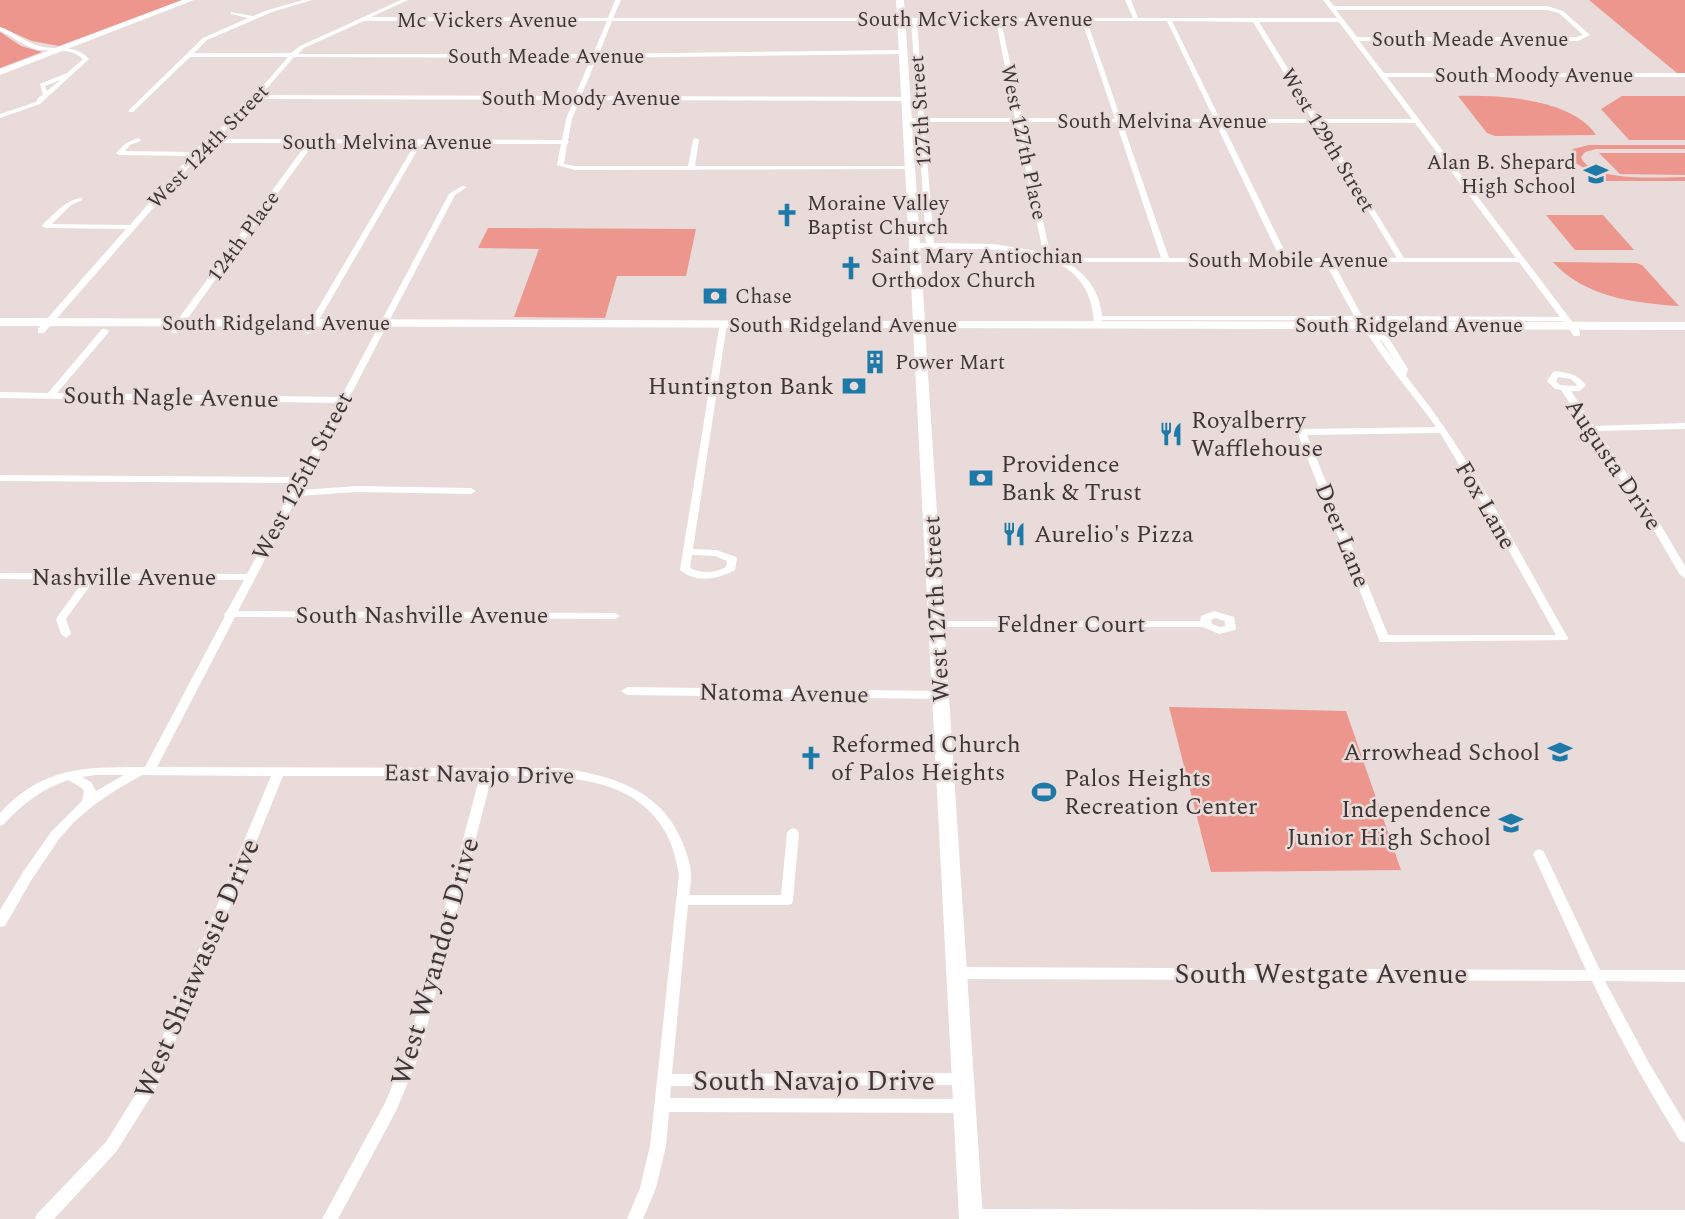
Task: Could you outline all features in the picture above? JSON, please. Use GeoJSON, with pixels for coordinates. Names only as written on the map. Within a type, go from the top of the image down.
{"type":"FeatureCollection","features":[{"type":"Feature","properties":{"kind":"main road"},"geometry":{"type":"LineString","coordinates":[[0,72],[190,0]]}},
{"type":"Feature","properties":{"kind":"main road","name":"West 127th Street"},"geometry":{"type":"LineString","coordinates":[[900,0],[971,1218]]}},
{"type":"Feature","properties":{"kind":"main road","name":"South Ridgeland Avenue"},"geometry":{"type":"LineString","coordinates":[[919,329],[1098,321],[1365,326]]}},
{"type":"Feature","properties":{"kind":"main road","name":"South Ridgeland Avenue"},"geometry":{"type":"LineString","coordinates":[[0,322],[105,331],[177,327]]}},
{"type":"Feature","properties":{"kind":"main road","name":"South Ridgeland Avenue"},"geometry":{"type":"LineString","coordinates":[[1571,326],[1685,334]]}},
{"type":"Feature","properties":{"kind":"main road","name":"South Ridgeland Avenue"},"geometry":{"type":"LineString","coordinates":[[0,331],[45,327],[919,329],[1685,326]]}},
{"type":"Feature","properties":{"kind":"street"},"geometry":{"type":"LineString","coordinates":[[131,111],[205,39],[254,18],[309,0]]}},
{"type":"Feature","properties":{"kind":"street","name":"West 124th Street"},"geometry":{"type":"LineString","coordinates":[[45,327],[195,153],[237,119],[293,55],[302,47],[405,0]]}},
{"type":"Feature","properties":{"kind":"street"},"geometry":{"type":"LineString","coordinates":[[618,0],[569,120],[566,142],[559,162],[563,166],[910,168]]}},
{"type":"Feature","properties":{"kind":"street"},"geometry":{"type":"LineString","coordinates":[[1128,0],[1136,20]]}},
{"type":"Feature","properties":{"kind":"street"},"geometry":{"type":"LineString","coordinates":[[1326,0],[1571,326]]}},
{"type":"Feature","properties":{"kind":"street","name":"South Meade Avenue"},"geometry":{"type":"LineString","coordinates":[[1332,8],[1552,9],[1561,12],[1587,35],[1586,38],[1355,39]]}},
{"type":"Feature","properties":{"kind":"street"},"geometry":{"type":"LineString","coordinates":[[233,13],[254,18]]}},
{"type":"Feature","properties":{"kind":"street","name":"Mc Vickers Avenue"},"geometry":{"type":"LineString","coordinates":[[363,19],[610,20]]}},
{"type":"Feature","properties":{"kind":"street","name":"127th Street"},"geometry":{"type":"LineString","coordinates":[[914,19],[930,245]]}},
{"type":"Feature","properties":{"kind":"street","name":"South McVickers Avenue"},"geometry":{"type":"LineString","coordinates":[[610,20],[1341,20]]}},
{"type":"Feature","properties":{"kind":"street","name":"West 127th Place"},"geometry":{"type":"LineString","coordinates":[[998,20],[1021,120],[1047,256],[1083,276],[1090,287],[1098,321]]}},
{"type":"Feature","properties":{"kind":"street"},"geometry":{"type":"LineString","coordinates":[[1084,20],[1166,260]]}},
{"type":"Feature","properties":{"kind":"street"},"geometry":{"type":"LineString","coordinates":[[1169,20],[1285,260]]}},
{"type":"Feature","properties":{"kind":"street","name":"West 129th Street"},"geometry":{"type":"LineString","coordinates":[[1255,20],[1402,260]]}},
{"type":"Feature","properties":{"kind":"street"},"geometry":{"type":"LineString","coordinates":[[0,29],[34,47],[59,50],[86,59],[71,72],[42,85],[46,96],[1,116]]}},
{"type":"Feature","properties":{"kind":"street","name":"South Meade Avenue"},"geometry":{"type":"LineString","coordinates":[[188,55],[595,56],[904,52]]}},
{"type":"Feature","properties":{"kind":"street","name":"South Moody Avenue"},"geometry":{"type":"LineString","coordinates":[[1382,75],[1685,75]]}},
{"type":"Feature","properties":{"kind":"street","name":"South Moody Avenue"},"geometry":{"type":"LineString","coordinates":[[256,97],[906,99]]}},
{"type":"Feature","properties":{"kind":"street","name":"South Melvina Avenue"},"geometry":{"type":"LineString","coordinates":[[907,120],[1416,121]]}},
{"type":"Feature","properties":{"kind":"street"},"geometry":{"type":"LineString","coordinates":[[138,140],[128,144],[120,153],[195,153]]}},
{"type":"Feature","properties":{"kind":"street"},"geometry":{"type":"LineString","coordinates":[[691,168],[696,140]]}},
{"type":"Feature","properties":{"kind":"street","name":"South Melvina Avenue"},"geometry":{"type":"LineString","coordinates":[[208,141],[566,142]]}},
{"type":"Feature","properties":{"kind":"street","name":"124th Place"},"geometry":{"type":"LineString","coordinates":[[177,327],[312,141]]}},
{"type":"Feature","properties":{"kind":"street"},"geometry":{"type":"LineString","coordinates":[[310,328],[419,142]]}},
{"type":"Feature","properties":{"kind":"street","name":"West 125th Street"},"geometry":{"type":"LineString","coordinates":[[144,772],[292,494],[302,480],[452,194],[464,187]]}},
{"type":"Feature","properties":{"kind":"street"},"geometry":{"type":"LineString","coordinates":[[80,199],[69,204],[47,226],[132,227]]}},
{"type":"Feature","properties":{"kind":"street"},"geometry":{"type":"LineString","coordinates":[[914,245],[1008,247],[1047,256]]}},
{"type":"Feature","properties":{"kind":"street","name":"South Mobile Avenue"},"geometry":{"type":"LineString","coordinates":[[1056,260],[1520,260]]}},
{"type":"Feature","properties":{"kind":"street","name":"Fox Lane"},"geometry":{"type":"LineString","coordinates":[[1328,260],[1392,369],[1402,376],[1443,430],[1563,638],[1384,639]]}},
{"type":"Feature","properties":{"kind":"street"},"geometry":{"type":"LineString","coordinates":[[1365,326],[1571,326]]}},
{"type":"Feature","properties":{"kind":"street"},"geometry":{"type":"LineString","coordinates":[[687,552],[716,553],[732,559],[731,568],[718,576],[696,575],[685,570],[687,552],[722,328]]}},
{"type":"Feature","properties":{"kind":"street"},"geometry":{"type":"LineString","coordinates":[[51,395],[105,331]]}},
{"type":"Feature","properties":{"kind":"street","name":"Augusta Drive"},"geometry":{"type":"LineString","coordinates":[[1565,389],[1589,429],[1654,522],[1685,575]]}},
{"type":"Feature","properties":{"kind":"street","name":"South Nagle Avenue"},"geometry":{"type":"LineString","coordinates":[[0,395],[342,400]]}},
{"type":"Feature","properties":{"kind":"street"},"geometry":{"type":"LineString","coordinates":[[1589,429],[1685,426]]}},
{"type":"Feature","properties":{"kind":"street","name":"Deer Lane"},"geometry":{"type":"LineString","coordinates":[[1384,639],[1301,432],[1443,430]]}},
{"type":"Feature","properties":{"kind":"street"},"geometry":{"type":"LineString","coordinates":[[0,478],[302,480]]}},
{"type":"Feature","properties":{"kind":"street"},"geometry":{"type":"LineString","coordinates":[[292,494],[356,489],[471,491]]}},
{"type":"Feature","properties":{"kind":"street","name":"Nashville Avenue"},"geometry":{"type":"LineString","coordinates":[[0,576],[248,577]]}},
{"type":"Feature","properties":{"kind":"street"},"geometry":{"type":"LineString","coordinates":[[66,634],[61,619],[91,576]]}},
{"type":"Feature","properties":{"kind":"street","name":"South Nashville Avenue"},"geometry":{"type":"LineString","coordinates":[[229,614],[615,616]]}},
{"type":"Feature","properties":{"kind":"street","name":"Feldner Court"},"geometry":{"type":"LineString","coordinates":[[937,624],[1205,624]]}},
{"type":"Feature","properties":{"kind":"street","name":"Natoma Avenue"},"geometry":{"type":"LineString","coordinates":[[626,691],[941,695]]}},
{"type":"Feature","properties":{"kind":"street","name":"East Navajo Drive"},"geometry":{"type":"LineString","coordinates":[[0,821],[47,781],[65,775],[96,771],[575,774],[611,782],[644,799],[662,817],[679,843],[685,874],[663,1105],[654,1166],[635,1219]]}},
{"type":"Feature","properties":{"kind":"street","name":"West Shiawassie Drive"},"geometry":{"type":"LineString","coordinates":[[43,1219],[111,1147],[150,1085],[279,771]]}},
{"type":"Feature","properties":{"kind":"street"},"geometry":{"type":"LineString","coordinates":[[0,922],[40,852],[88,802],[144,772]]}},
{"type":"Feature","properties":{"kind":"street","name":"West Wyandot Drive"},"geometry":{"type":"LineString","coordinates":[[330,1219],[391,1106],[413,1053],[487,772]]}},
{"type":"Feature","properties":{"kind":"street"},"geometry":{"type":"LineString","coordinates":[[65,775],[87,785],[88,802]]}},
{"type":"Feature","properties":{"kind":"street"},"geometry":{"type":"LineString","coordinates":[[684,900],[787,901],[793,833]]}},
{"type":"Feature","properties":{"kind":"street"},"geometry":{"type":"LineString","coordinates":[[1539,854],[1593,973],[1641,1067],[1685,1136]]}},
{"type":"Feature","properties":{"kind":"street","name":"South Westgate Avenue"},"geometry":{"type":"LineString","coordinates":[[957,972],[1593,973],[1685,976]]}},
{"type":"Feature","properties":{"kind":"street","name":"South Navajo Drive"},"geometry":{"type":"LineString","coordinates":[[665,1080],[963,1079]]}},
{"type":"Feature","properties":{"kind":"street"},"geometry":{"type":"LineString","coordinates":[[663,1105],[964,1106]]}},
{"type":"Feature","properties":{"kind":"street"},"geometry":{"type":"LineString","coordinates":[[971,1218],[1685,1218]]}},
{"type":"Feature","properties":{"kind":"shaded area"},"geometry":{"type":"Polygon","coordinates":[[[0,0],[183,0],[59,46],[32,41],[0,27],[0,0]]]}},
{"type":"Feature","properties":{"kind":"shaded area"},"geometry":{"type":"Polygon","coordinates":[[[1589,0],[1685,0],[1685,73],[1677,73],[1589,0]]]}},
{"type":"Feature","properties":{"kind":"shaded area"},"geometry":{"type":"Polygon","coordinates":[[[0,32],[21,46],[42,52],[0,68],[0,32]]]}},
{"type":"Feature","properties":{"kind":"shaded area"},"geometry":{"type":"Polygon","coordinates":[[[1458,96],[1513,98],[1552,106],[1570,113],[1596,135],[1495,136],[1487,133],[1458,96]]]}},
{"type":"Feature","properties":{"kind":"shaded area"},"geometry":{"type":"Polygon","coordinates":[[[1622,96],[1685,96],[1685,140],[1629,140],[1601,109],[1622,96]]]}},
{"type":"Feature","properties":{"kind":"shaded area"},"geometry":{"type":"Polygon","coordinates":[[[1589,145],[1685,145],[1685,149],[1596,149],[1585,152],[1581,157],[1587,165],[1612,175],[1644,178],[1685,177],[1685,181],[1605,181],[1569,159],[1573,149],[1589,145]]]}},
{"type":"Feature","properties":{"kind":"shaded area"},"geometry":{"type":"Polygon","coordinates":[[[1599,153],[1685,153],[1685,175],[1620,174],[1599,153]]]}},
{"type":"Feature","properties":{"kind":"shaded area"},"geometry":{"type":"Polygon","coordinates":[[[1546,215],[1603,215],[1634,250],[1575,250],[1546,215]]]}},
{"type":"Feature","properties":{"kind":"shaded area"},"geometry":{"type":"Polygon","coordinates":[[[488,228],[696,229],[686,276],[617,276],[605,318],[514,317],[539,249],[478,248],[488,228]]]}},
{"type":"Feature","properties":{"kind":"shaded area"},"geometry":{"type":"Polygon","coordinates":[[[1553,262],[1642,265],[1679,306],[1628,300],[1595,291],[1565,274],[1553,262]]]}},
{"type":"Feature","properties":{"kind":"shaded area"},"geometry":{"type":"Polygon","coordinates":[[[1169,707],[1346,711],[1401,870],[1211,872],[1169,707]]]}},
{"type":"Feature","properties":{"kind":"place","name":"Alan B. Shepard High School"},"geometry":{"type":"Point","coordinates":[1596,174]}},
{"type":"Feature","properties":{"kind":"place","name":"Moraine Valley Baptist Church"},"geometry":{"type":"Point","coordinates":[787,215]}},
{"type":"Feature","properties":{"kind":"place","name":"Saint Mary Antiochian Orthodox Church"},"geometry":{"type":"Point","coordinates":[851,268]}},
{"type":"Feature","properties":{"kind":"place","name":"Chase"},"geometry":{"type":"Point","coordinates":[715,296]}},
{"type":"Feature","properties":{"kind":"place","name":"Power Mart"},"geometry":{"type":"Point","coordinates":[875,362]}},
{"type":"Feature","properties":{"kind":"place","name":"Huntington Bank"},"geometry":{"type":"Point","coordinates":[854,386]}},
{"type":"Feature","properties":{"kind":"place","name":"Royalberry Wafflehouse"},"geometry":{"type":"Point","coordinates":[1171,434]}},
{"type":"Feature","properties":{"kind":"place","name":"Providence Bank & Trust"},"geometry":{"type":"Point","coordinates":[981,478]}},
{"type":"Feature","properties":{"kind":"place","name":"Aurelio's Pizza"},"geometry":{"type":"Point","coordinates":[1014,534]}},
{"type":"Feature","properties":{"kind":"place","name":"Arrowhead School"},"geometry":{"type":"Point","coordinates":[1560,752]}},
{"type":"Feature","properties":{"kind":"place","name":"Reformed Church of Palos Heights"},"geometry":{"type":"Point","coordinates":[811,758]}},
{"type":"Feature","properties":{"kind":"place","name":"Palos Heights Recreation Center"},"geometry":{"type":"Point","coordinates":[1044,792]}},
{"type":"Feature","properties":{"kind":"place","name":"Independence Junior High School"},"geometry":{"type":"Point","coordinates":[1511,823]}}]}
